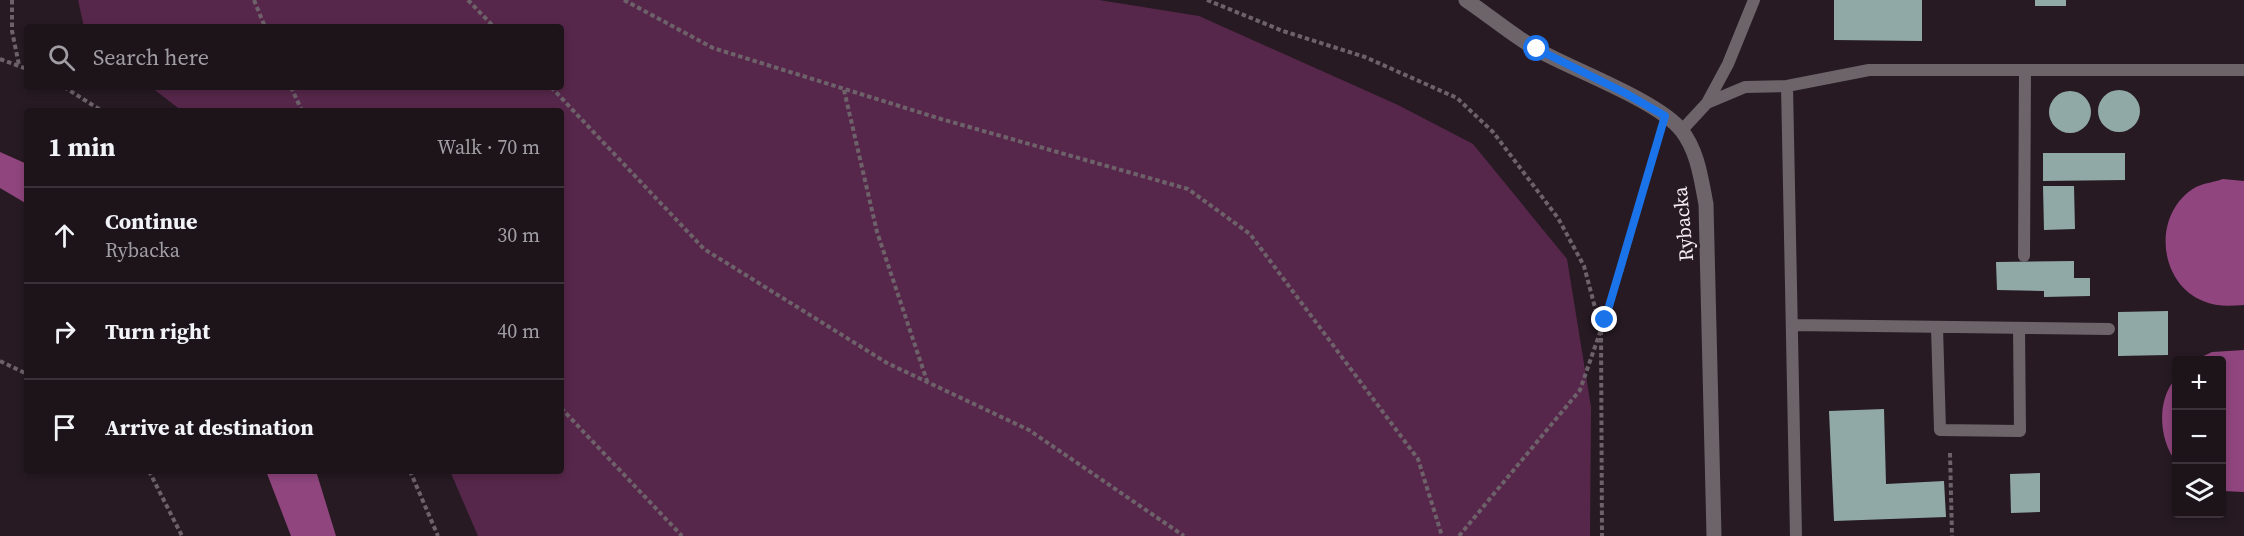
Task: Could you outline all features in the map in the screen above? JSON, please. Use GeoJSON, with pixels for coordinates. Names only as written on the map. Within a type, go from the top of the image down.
{"type":"FeatureCollection","features":[{"type":"Feature","properties":{"kind":"street","name":"Rybacka"},"geometry":{"type":"LineString","coordinates":[[1466,0],[1537,49],[1625,93],[1665,116],[1682,130],[1696,158],[1706,204],[1714,536]]}},
{"type":"Feature","properties":{"kind":"lane"},"geometry":{"type":"LineString","coordinates":[[1682,130],[1707,103],[1728,64],[1754,0]]}},
{"type":"Feature","properties":{"kind":"lane"},"geometry":{"type":"LineString","coordinates":[[1707,103],[1745,87],[1787,86],[1869,70],[2244,70]]}},
{"type":"Feature","properties":{"kind":"lane"},"geometry":{"type":"LineString","coordinates":[[2024,256],[2025,70]]}},
{"type":"Feature","properties":{"kind":"lane"},"geometry":{"type":"LineString","coordinates":[[1787,86],[1796,536]]}},
{"type":"Feature","properties":{"kind":"lane"},"geometry":{"type":"LineString","coordinates":[[1792,326],[2109,329]]}},
{"type":"Feature","properties":{"kind":"lane"},"geometry":{"type":"LineString","coordinates":[[1937,327],[1940,430],[2020,431],[2019,328]]}},
{"type":"Feature","properties":{"kind":"path"},"geometry":{"type":"LineString","coordinates":[[6,0],[10,9],[19,65]]}},
{"type":"Feature","properties":{"kind":"path"},"geometry":{"type":"LineString","coordinates":[[10,9],[12,0]]}},
{"type":"Feature","properties":{"kind":"path"},"geometry":{"type":"LineString","coordinates":[[254,0],[264,24]]}},
{"type":"Feature","properties":{"kind":"path"},"geometry":{"type":"LineString","coordinates":[[468,0],[491,24]]}},
{"type":"Feature","properties":{"kind":"path"},"geometry":{"type":"LineString","coordinates":[[624,0],[713,48],[844,89],[1188,189],[1250,234],[1418,459],[1442,536]]}},
{"type":"Feature","properties":{"kind":"path"},"geometry":{"type":"LineString","coordinates":[[1207,0],[1283,31],[1318,40],[1374,61],[1457,98],[1493,132],[1558,218],[1584,266],[1601,330],[1602,536]]}},
{"type":"Feature","properties":{"kind":"path"},"geometry":{"type":"LineString","coordinates":[[0,59],[24,68]]}},
{"type":"Feature","properties":{"kind":"path"},"geometry":{"type":"LineString","coordinates":[[844,89],[877,232],[927,381]]}},
{"type":"Feature","properties":{"kind":"path"},"geometry":{"type":"LineString","coordinates":[[69,90],[97,108]]}},
{"type":"Feature","properties":{"kind":"path"},"geometry":{"type":"LineString","coordinates":[[292,90],[301,108]]}},
{"type":"Feature","properties":{"kind":"path"},"geometry":{"type":"LineString","coordinates":[[554,90],[704,249],[887,363],[1029,430],[1184,536]]}},
{"type":"Feature","properties":{"kind":"path"},"geometry":{"type":"LineString","coordinates":[[1459,536],[1580,390],[1622,269],[1665,116]]}},
{"type":"Feature","properties":{"kind":"path"},"geometry":{"type":"LineString","coordinates":[[0,361],[24,373]]}},
{"type":"Feature","properties":{"kind":"path"},"geometry":{"type":"LineString","coordinates":[[564,411],[682,536]]}},
{"type":"Feature","properties":{"kind":"path"},"geometry":{"type":"LineString","coordinates":[[1950,430],[1952,536]]}},
{"type":"Feature","properties":{"kind":"path"},"geometry":{"type":"LineString","coordinates":[[151,474],[182,536]]}},
{"type":"Feature","properties":{"kind":"path"},"geometry":{"type":"LineString","coordinates":[[411,474],[438,536]]}},
{"type":"Feature","properties":{"kind":"shaded area"},"geometry":{"type":"Polygon","coordinates":[[[78,0],[1099,0],[1199,16],[1398,105],[1473,144],[1567,259],[1591,407],[1590,536],[478,536],[451,474],[564,474],[564,108],[178,108],[155,90],[564,90],[564,24],[83,24],[78,0]]]}},
{"type":"Feature","properties":{"kind":"shaded area"},"geometry":{"type":"Polygon","coordinates":[[[0,152],[24,163],[24,202],[0,188],[0,152]]]}},
{"type":"Feature","properties":{"kind":"shaded area"},"geometry":{"type":"Polygon","coordinates":[[[2223,179],[2244,181],[2244,305],[2213,304],[2188,292],[2176,279],[2169,263],[2166,246],[2167,229],[2172,213],[2182,198],[2202,184],[2223,179]]]}},
{"type":"Feature","properties":{"kind":"shaded area"},"geometry":{"type":"Polygon","coordinates":[[[2244,350],[2244,492],[2226,491],[2226,356],[2204,356],[2212,352],[2244,350]]]}},
{"type":"Feature","properties":{"kind":"shaded area"},"geometry":{"type":"Polygon","coordinates":[[[2172,384],[2172,456],[2166,443],[2162,420],[2165,397],[2172,384]]]}},
{"type":"Feature","properties":{"kind":"shaded area"},"geometry":{"type":"Polygon","coordinates":[[[267,474],[317,474],[336,536],[291,536],[267,474]]]}},
{"type":"Feature","properties":{"kind":"building"},"geometry":{"type":"Polygon","coordinates":[[[1834,0],[1922,0],[1922,41],[1834,40],[1834,0]]]}},
{"type":"Feature","properties":{"kind":"building"},"geometry":{"type":"Polygon","coordinates":[[[2035,0],[2066,0],[2066,6],[2035,6],[2035,0]]]}},
{"type":"Feature","properties":{"kind":"building"},"geometry":{"type":"Polygon","coordinates":[[[2119,90],[2134,96],[2140,111],[2134,126],[2119,132],[2104,126],[2098,111],[2104,96],[2119,90]]]}},
{"type":"Feature","properties":{"kind":"building"},"geometry":{"type":"Polygon","coordinates":[[[2070,91],[2085,97],[2091,112],[2085,127],[2070,133],[2055,127],[2049,112],[2055,97],[2070,91]]]}},
{"type":"Feature","properties":{"kind":"building"},"geometry":{"type":"Polygon","coordinates":[[[2043,153],[2125,153],[2125,180],[2043,181],[2043,153]]]}},
{"type":"Feature","properties":{"kind":"building"},"geometry":{"type":"Polygon","coordinates":[[[2043,186],[2074,186],[2075,229],[2044,230],[2043,186]]]}},
{"type":"Feature","properties":{"kind":"building"},"geometry":{"type":"Polygon","coordinates":[[[2074,261],[2074,278],[2090,278],[2090,296],[2044,297],[2044,291],[1997,290],[1996,262],[2074,261]]]}},
{"type":"Feature","properties":{"kind":"building"},"geometry":{"type":"Polygon","coordinates":[[[2168,311],[2168,355],[2118,356],[2118,312],[2168,311]]]}},
{"type":"Feature","properties":{"kind":"building"},"geometry":{"type":"Polygon","coordinates":[[[1884,409],[1886,484],[1944,481],[1946,517],[1834,521],[1829,411],[1884,409]]]}},
{"type":"Feature","properties":{"kind":"building"},"geometry":{"type":"Polygon","coordinates":[[[2040,473],[2040,512],[2011,513],[2010,474],[2040,473]]]}},
{"type":"Feature","properties":{"kind":"route"},"geometry":{"type":"LineString","coordinates":[[1537,49],[1625,93],[1665,116],[1622,269],[1605,320]]}}]}
